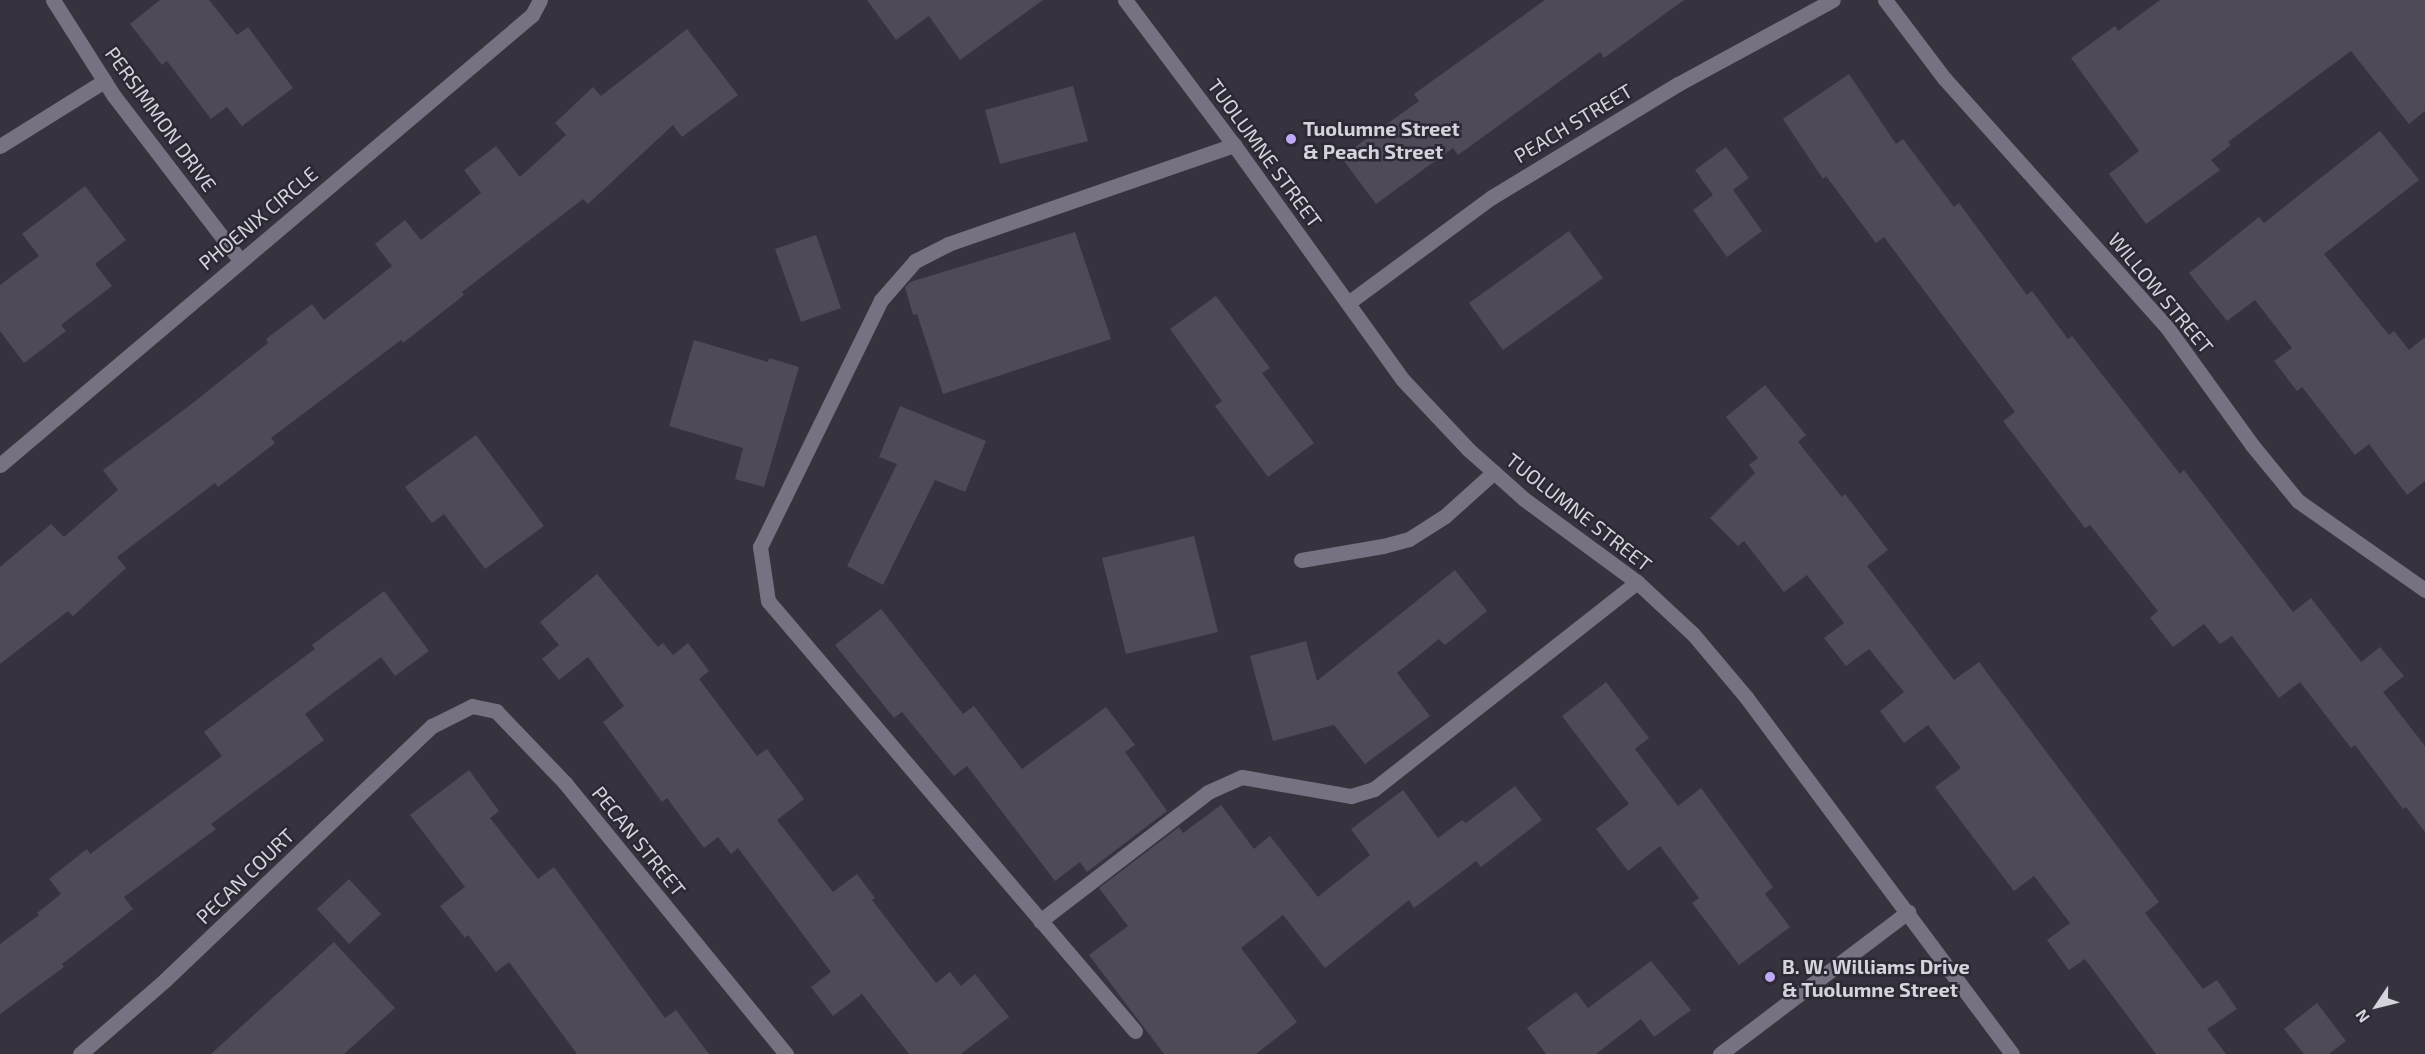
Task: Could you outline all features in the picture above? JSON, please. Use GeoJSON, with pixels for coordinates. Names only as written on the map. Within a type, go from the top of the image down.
{"type":"FeatureCollection","features":[{"type":"Feature","properties":{"kind":"street","name":"PERSIMMON DRIVE"},"geometry":{"type":"LineString","coordinates":[[53,0],[104,81],[240,260]]}},
{"type":"Feature","properties":{"kind":"street","name":"PHOENIX CIRCLE"},"geometry":{"type":"LineString","coordinates":[[0,465],[532,15],[540,0]]}},
{"type":"Feature","properties":{"kind":"street","name":"TUOLUMNE STREET"},"geometry":{"type":"LineString","coordinates":[[1125,0],[1234,145],[1403,380],[1524,499],[1637,582],[1693,634],[1746,697],[2012,1054]]}},
{"type":"Feature","properties":{"kind":"street","name":"PEACH STREET"},"geometry":{"type":"LineString","coordinates":[[1348,303],[1492,197],[1678,84],[1833,0]]}},
{"type":"Feature","properties":{"kind":"street","name":"WILLOW STREET"},"geometry":{"type":"LineString","coordinates":[[1885,0],[1944,78],[2166,326],[2252,445],[2298,501],[2425,590]]}},
{"type":"Feature","properties":{"kind":"street"},"geometry":{"type":"LineString","coordinates":[[0,146],[104,81]]}},
{"type":"Feature","properties":{"kind":"street"},"geometry":{"type":"LineString","coordinates":[[1135,1031],[768,601],[760,547],[881,300],[915,261],[948,244],[1234,145]]}},
{"type":"Feature","properties":{"kind":"street"},"geometry":{"type":"LineString","coordinates":[[1301,560],[1383,546],[1409,539],[1445,516],[1494,472]]}},
{"type":"Feature","properties":{"kind":"street"},"geometry":{"type":"LineString","coordinates":[[1040,921],[1208,792],[1242,777],[1351,796],[1374,789],[1637,582]]}},
{"type":"Feature","properties":{"kind":"street","name":"PECAN STREET"},"geometry":{"type":"LineString","coordinates":[[435,724],[472,706],[496,711],[565,783],[785,1054]]}},
{"type":"Feature","properties":{"kind":"street","name":"PECAN COURT"},"geometry":{"type":"LineString","coordinates":[[80,1054],[165,980],[435,724]]}},
{"type":"Feature","properties":{"kind":"street"},"geometry":{"type":"LineString","coordinates":[[1720,1054],[1908,912]]}},
{"type":"Feature","properties":{"kind":"building"},"geometry":{"type":"Polygon","coordinates":[[[160,0],[209,0],[237,35],[248,27],[293,88],[242,126],[227,107],[211,119],[167,61],[162,65],[130,24],[160,0]]]}},
{"type":"Feature","properties":{"kind":"building"},"geometry":{"type":"Polygon","coordinates":[[[867,0],[1043,0],[960,60],[929,16],[896,40],[867,0]]]}},
{"type":"Feature","properties":{"kind":"building"},"geometry":{"type":"Polygon","coordinates":[[[1545,0],[1684,0],[1604,58],[1600,52],[1458,155],[1453,148],[1376,204],[1341,157],[1419,101],[1414,94],[1545,0]]]}},
{"type":"Feature","properties":{"kind":"building"},"geometry":{"type":"Polygon","coordinates":[[[2160,0],[2425,0],[2425,111],[2409,124],[2351,51],[2228,142],[2231,145],[2211,160],[2220,170],[2146,224],[2109,174],[2139,151],[2071,58],[2115,26],[2118,31],[2160,0]]]}},
{"type":"Feature","properties":{"kind":"building"},"geometry":{"type":"Polygon","coordinates":[[[687,29],[738,95],[682,137],[673,125],[588,204],[583,199],[462,292],[464,295],[403,343],[401,340],[271,438],[275,443],[218,487],[215,483],[117,557],[126,568],[73,616],[68,611],[0,664],[0,567],[51,524],[64,537],[118,490],[103,470],[189,406],[268,343],[266,339],[312,304],[324,320],[392,266],[375,244],[405,220],[421,240],[481,193],[464,170],[496,146],[520,177],[566,135],[555,123],[593,87],[601,96],[687,29]]]}},
{"type":"Feature","properties":{"kind":"building"},"geometry":{"type":"Polygon","coordinates":[[[1849,74],[1896,144],[1903,139],[1954,207],[1959,203],[2027,295],[2032,291],[2068,339],[2072,336],[2180,474],[2184,470],[2293,612],[2311,598],[2361,662],[2380,647],[2404,676],[2383,692],[2425,746],[2425,832],[2406,807],[2403,809],[2355,745],[2351,748],[2300,682],[2279,698],[2232,636],[2220,644],[2204,624],[2173,647],[2150,618],[2158,611],[2090,525],[2085,528],[2003,421],[2015,412],[1884,237],[1876,243],[1826,176],[1823,179],[1783,119],[1849,74]]]}},
{"type":"Feature","properties":{"kind":"building"},"geometry":{"type":"Polygon","coordinates":[[[1073,86],[1088,141],[1000,164],[985,110],[1073,86]]]}},
{"type":"Feature","properties":{"kind":"building"},"geometry":{"type":"Polygon","coordinates":[[[2380,131],[2419,180],[2324,254],[2389,335],[2394,331],[2409,350],[2425,337],[2425,481],[2407,495],[2369,444],[2355,455],[2302,387],[2297,391],[2274,361],[2292,348],[2255,300],[2227,321],[2189,273],[2259,217],[2264,223],[2380,131]]]}},
{"type":"Feature","properties":{"kind":"building"},"geometry":{"type":"Polygon","coordinates":[[[1726,147],[1749,178],[1733,190],[1762,231],[1727,257],[1693,210],[1713,195],[1695,170],[1726,147]]]}},
{"type":"Feature","properties":{"kind":"building"},"geometry":{"type":"Polygon","coordinates":[[[85,186],[126,240],[95,264],[112,286],[61,325],[66,331],[24,363],[0,331],[0,285],[39,256],[22,234],[85,186]]]}},
{"type":"Feature","properties":{"kind":"building"},"geometry":{"type":"Polygon","coordinates":[[[1569,231],[1603,278],[1503,350],[1469,303],[1569,231]]]}},
{"type":"Feature","properties":{"kind":"building"},"geometry":{"type":"Polygon","coordinates":[[[1075,232],[1111,339],[943,394],[917,314],[913,315],[905,287],[910,282],[1075,232]]]}},
{"type":"Feature","properties":{"kind":"building"},"geometry":{"type":"Polygon","coordinates":[[[816,235],[841,308],[801,322],[775,249],[816,235]]]}},
{"type":"Feature","properties":{"kind":"building"},"geometry":{"type":"Polygon","coordinates":[[[1216,296],[1270,368],[1262,373],[1314,443],[1268,477],[1215,406],[1222,401],[1170,329],[1216,296]]]}},
{"type":"Feature","properties":{"kind":"building"},"geometry":{"type":"Polygon","coordinates":[[[694,340],[768,362],[769,358],[799,367],[764,487],[735,479],[743,448],[669,426],[694,340]]]}},
{"type":"Feature","properties":{"kind":"building"},"geometry":{"type":"Polygon","coordinates":[[[1765,385],[1806,435],[1798,442],[1842,497],[1845,494],[1888,550],[1867,566],[1954,680],[1979,662],[2159,902],[2145,913],[2203,989],[2217,980],[2237,1009],[2207,1029],[2226,1054],[2156,1054],[2085,959],[2069,970],[2047,940],[2070,923],[2034,876],[2014,891],[1935,787],[1961,768],[1928,725],[1904,743],[1880,711],[1904,692],[1869,649],[1846,666],[1824,638],[1844,623],[1807,575],[1784,592],[1744,541],[1738,546],[1710,518],[1755,473],[1749,465],[1758,458],[1726,417],[1765,385]]]}},
{"type":"Feature","properties":{"kind":"building"},"geometry":{"type":"Polygon","coordinates":[[[900,406],[986,441],[965,492],[935,480],[883,585],[847,566],[897,464],[879,457],[900,406]]]}},
{"type":"Feature","properties":{"kind":"building"},"geometry":{"type":"Polygon","coordinates":[[[476,435],[544,526],[485,569],[444,514],[432,523],[405,487],[476,435]]]}},
{"type":"Feature","properties":{"kind":"building"},"geometry":{"type":"Polygon","coordinates":[[[1194,536],[1218,632],[1126,654],[1102,558],[1194,536]]]}},
{"type":"Feature","properties":{"kind":"building"},"geometry":{"type":"Polygon","coordinates":[[[1455,570],[1487,611],[1445,645],[1439,639],[1397,673],[1430,716],[1365,764],[1334,725],[1273,741],[1250,656],[1306,641],[1317,681],[1455,570]]]}},
{"type":"Feature","properties":{"kind":"building"},"geometry":{"type":"Polygon","coordinates":[[[597,574],[658,647],[663,643],[673,655],[688,643],[709,671],[699,679],[757,756],[767,749],[804,799],[777,820],[833,892],[857,874],[875,898],[872,900],[936,983],[950,972],[961,986],[975,974],[1009,1017],[961,1054],[909,1054],[862,994],[833,1016],[811,987],[831,972],[738,848],[731,854],[718,837],[704,848],[667,798],[662,802],[603,722],[624,706],[588,657],[559,680],[542,659],[559,645],[540,622],[597,574]]]}},
{"type":"Feature","properties":{"kind":"building"},"geometry":{"type":"Polygon","coordinates":[[[384,591],[429,651],[395,676],[381,657],[305,714],[324,740],[211,824],[216,829],[124,897],[133,909],[62,964],[64,967],[0,1014],[0,944],[39,915],[37,913],[61,894],[49,879],[87,849],[90,854],[222,756],[204,732],[315,649],[312,645],[384,591]]]}},
{"type":"Feature","properties":{"kind":"building"},"geometry":{"type":"Polygon","coordinates":[[[881,609],[963,714],[974,706],[1022,769],[1106,707],[1135,745],[1125,752],[1167,811],[1087,872],[1080,862],[1055,881],[967,766],[954,776],[902,712],[894,718],[835,645],[881,609]]]}},
{"type":"Feature","properties":{"kind":"building"},"geometry":{"type":"Polygon","coordinates":[[[1606,682],[1649,738],[1635,749],[1678,806],[1701,788],[1773,887],[1765,894],[1790,927],[1739,965],[1692,903],[1699,898],[1660,846],[1628,871],[1596,829],[1629,804],[1562,716],[1606,682]]]}},
{"type":"Feature","properties":{"kind":"building"},"geometry":{"type":"Polygon","coordinates":[[[469,770],[499,811],[490,818],[538,879],[554,867],[665,1018],[676,1010],[709,1054],[577,1054],[509,962],[496,972],[468,935],[465,938],[440,906],[465,887],[410,815],[469,770]]]}},
{"type":"Feature","properties":{"kind":"building"},"geometry":{"type":"Polygon","coordinates":[[[1515,786],[1542,820],[1481,867],[1476,861],[1414,908],[1409,900],[1325,968],[1283,915],[1241,948],[1297,1022],[1256,1054],[1164,1054],[1089,955],[1128,926],[1099,888],[1179,827],[1183,833],[1221,805],[1254,849],[1270,836],[1318,897],[1370,855],[1351,829],[1403,790],[1438,838],[1462,820],[1466,823],[1515,786]]]}},
{"type":"Feature","properties":{"kind":"building"},"geometry":{"type":"Polygon","coordinates":[[[349,879],[381,914],[349,944],[317,909],[349,879]]]}},
{"type":"Feature","properties":{"kind":"building"},"geometry":{"type":"Polygon","coordinates":[[[334,942],[395,1008],[344,1054],[211,1054],[334,942]]]}},
{"type":"Feature","properties":{"kind":"building"},"geometry":{"type":"Polygon","coordinates":[[[1651,961],[1691,1010],[1654,1037],[1641,1019],[1596,1054],[1546,1054],[1527,1028],[1576,992],[1588,1008],[1651,961]]]}},
{"type":"Feature","properties":{"kind":"building"},"geometry":{"type":"Polygon","coordinates":[[[2317,1003],[2346,1041],[2329,1054],[2304,1054],[2284,1029],[2317,1003]]]}},
{"type":"Feature","properties":{"kind":"place","name":"Tuolumne Street & Peach Street"},"geometry":{"type":"Point","coordinates":[1291,139]}},
{"type":"Feature","properties":{"kind":"place","name":"B. W. Williams Drive & Tuolumne Street"},"geometry":{"type":"Point","coordinates":[1770,977]}}]}
